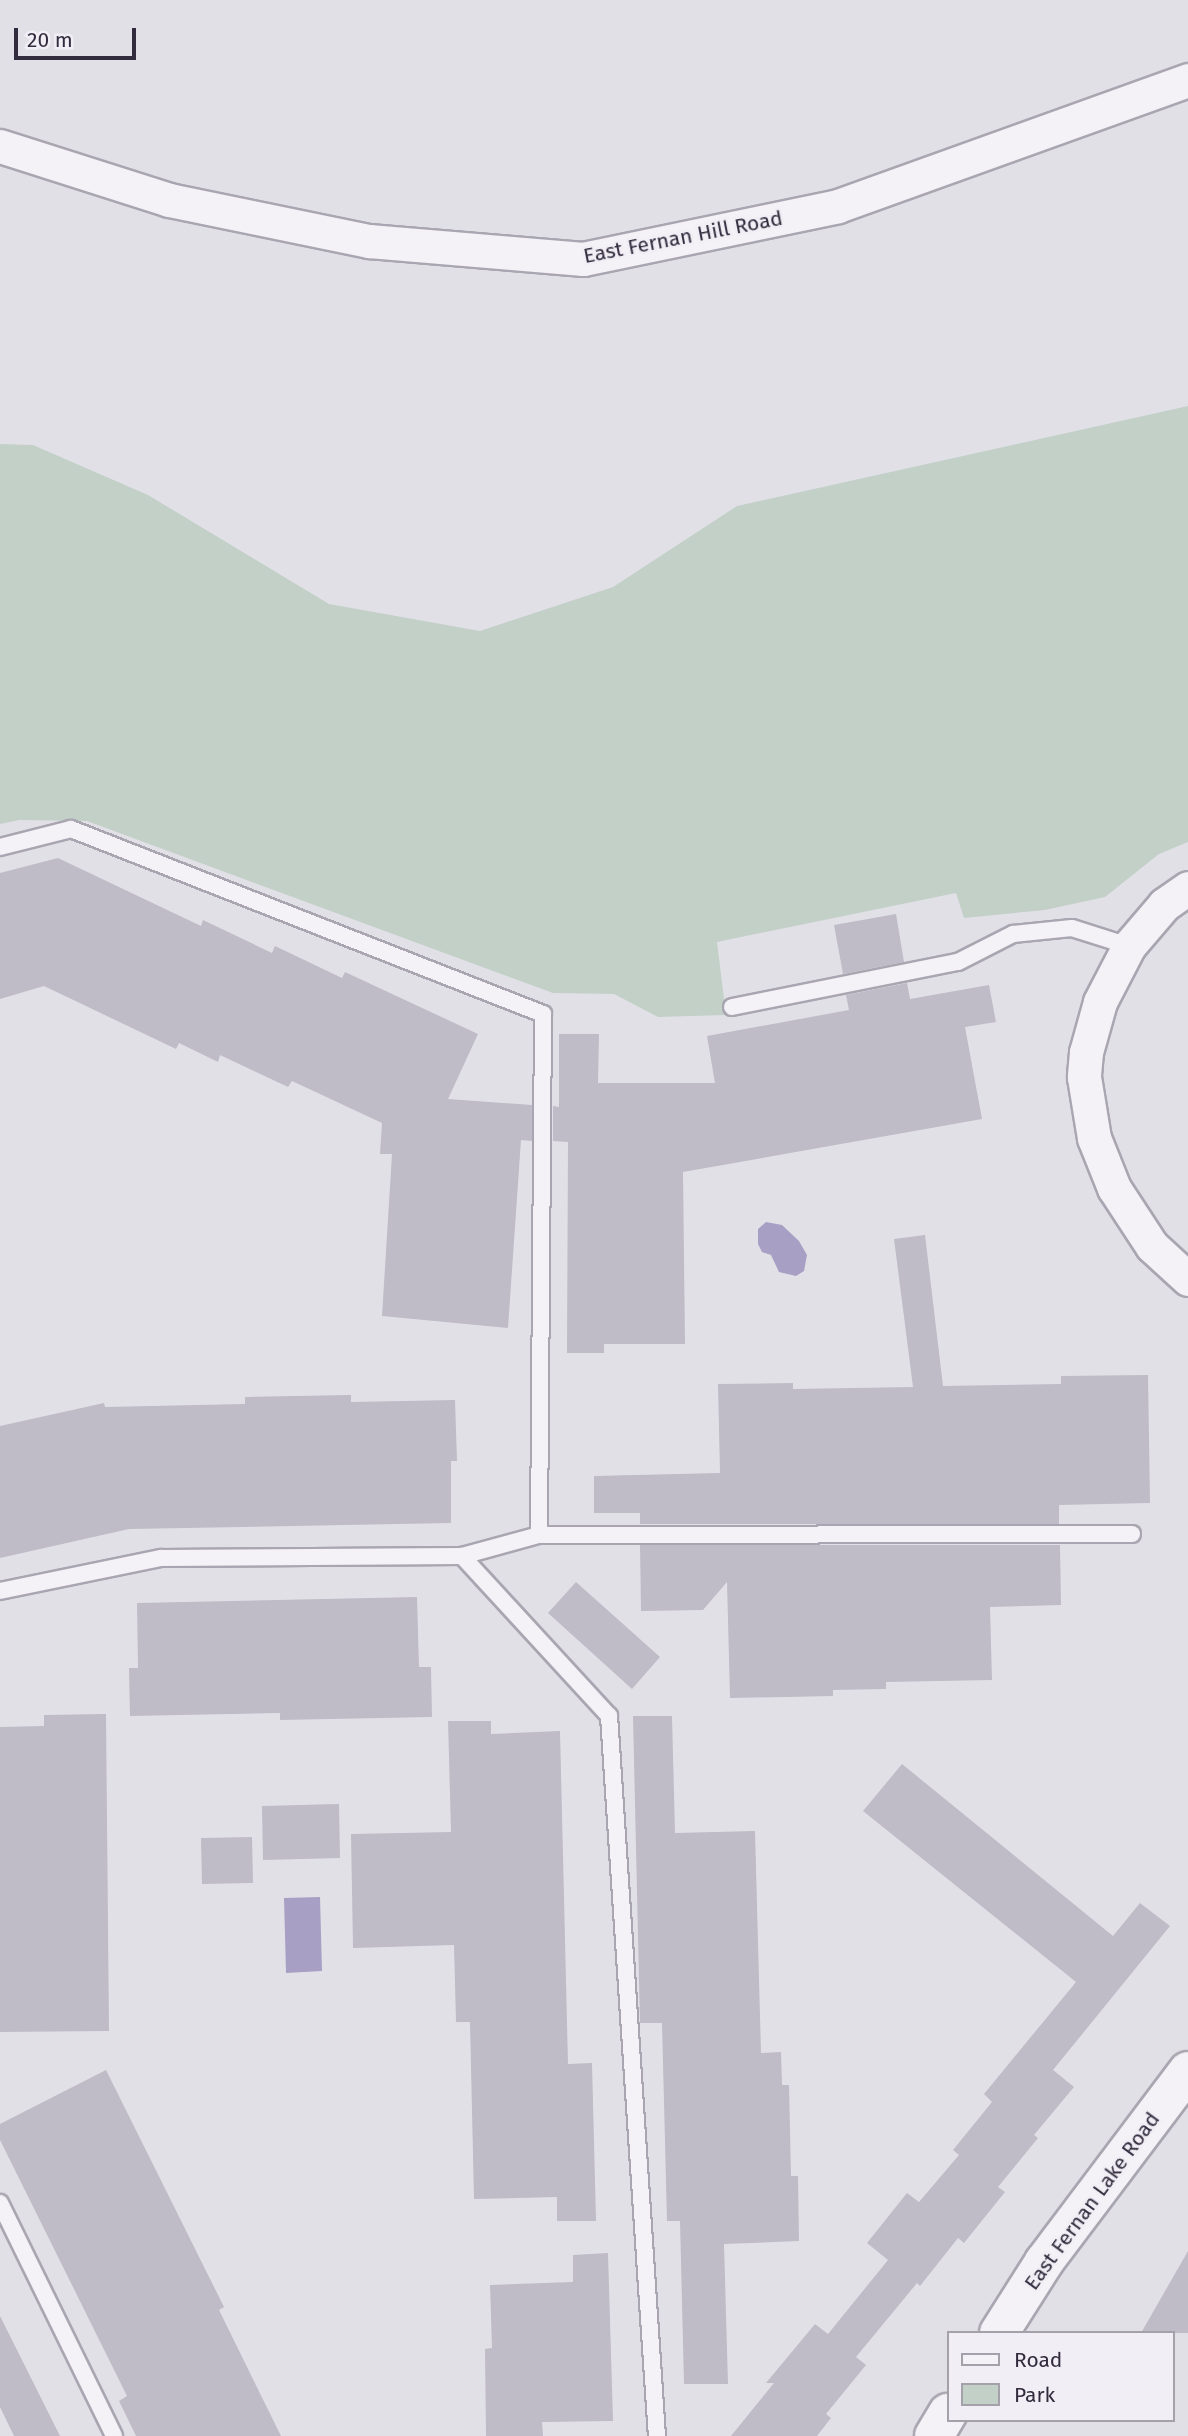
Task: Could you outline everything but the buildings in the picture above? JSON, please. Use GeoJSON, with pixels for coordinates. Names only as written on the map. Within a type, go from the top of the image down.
{"type":"FeatureCollection","features":[{"type":"Feature","properties":{"kind":"street","name":"East Fernan Hill Road"},"geometry":{"type":"LineString","coordinates":[[0,146],[169,200],[369,241],[583,259],[838,206],[1188,80]]}},
{"type":"Feature","properties":{"kind":"street"},"geometry":{"type":"LineString","coordinates":[[1188,888],[1164,905],[1129,946],[1100,1002],[1086,1052],[1084,1077],[1094,1138],[1122,1199],[1152,1246],[1188,1279]]}},
{"type":"Feature","properties":{"kind":"street","name":"East Fernan Lake Road"},"geometry":{"type":"LineString","coordinates":[[1000,2331],[1044,2262],[1188,2071]]}},
{"type":"Feature","properties":{"kind":"street"},"geometry":{"type":"LineString","coordinates":[[934,2436],[946,2416]]}},
{"type":"Feature","properties":{"kind":"lane"},"geometry":{"type":"LineString","coordinates":[[0,847],[71,829],[543,1014],[539,1535]]}},
{"type":"Feature","properties":{"kind":"lane"},"geometry":{"type":"LineString","coordinates":[[732,1007],[958,962],[1013,934],[1072,928],[1129,946]]}},
{"type":"Feature","properties":{"kind":"lane"},"geometry":{"type":"LineString","coordinates":[[0,1591],[161,1558],[462,1556],[539,1535],[1132,1534]]}},
{"type":"Feature","properties":{"kind":"lane"},"geometry":{"type":"LineString","coordinates":[[462,1556],[609,1716],[657,2436]]}},
{"type":"Feature","properties":{"kind":"lane"},"geometry":{"type":"LineString","coordinates":[[0,2203],[114,2436]]}},
{"type":"Feature","properties":{"kind":"green space"},"geometry":{"type":"Polygon","coordinates":[[[1188,406],[1188,842],[1159,854],[1105,897],[1045,910],[964,918],[956,893],[717,942],[726,1015],[658,1017],[614,994],[553,993],[87,821],[19,820],[0,824],[0,444],[33,445],[148,495],[329,604],[480,631],[613,587],[737,506],[1188,406]]]}},
{"type":"Feature","properties":{"kind":"shaded area"},"geometry":{"type":"Polygon","coordinates":[[[766,1222],[782,1225],[799,1241],[807,1255],[804,1271],[796,1276],[779,1272],[771,1255],[762,1252],[758,1244],[758,1229],[766,1222]]]}},
{"type":"Feature","properties":{"kind":"shaded area"},"geometry":{"type":"Polygon","coordinates":[[[320,1897],[322,1971],[286,1973],[284,1898],[320,1897]]]}}]}
